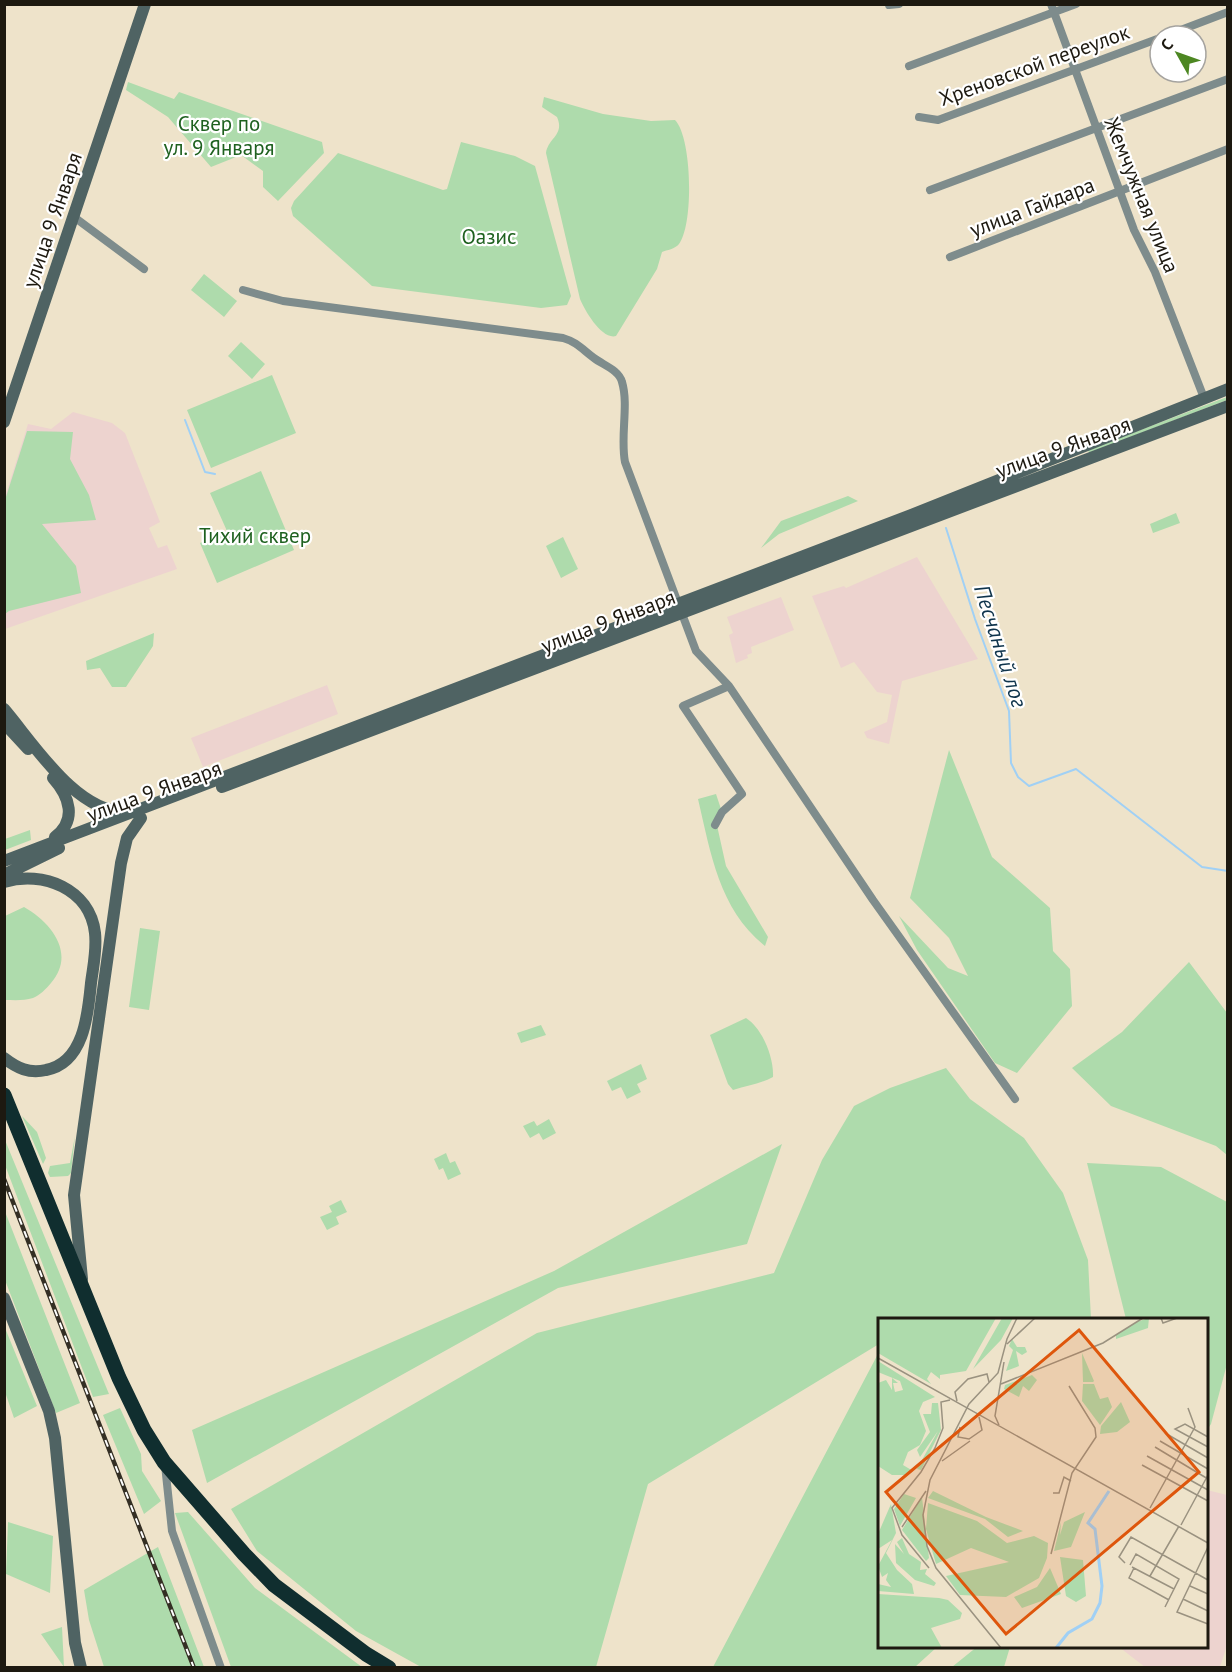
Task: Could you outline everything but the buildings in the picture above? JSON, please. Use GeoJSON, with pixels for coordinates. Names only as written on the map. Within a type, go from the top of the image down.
{"type":"FeatureCollection","features":[{"type":"Feature","properties":{"kind":"highway"},"geometry":{"type":"LineString","coordinates":[[4,1095],[128,1398],[164,1462],[243,1554],[274,1585],[388,1668]]}},
{"type":"Feature","properties":{"kind":"main road","name":"улица 9 Января"},"geometry":{"type":"LineString","coordinates":[[4,422],[145,4]]}},
{"type":"Feature","properties":{"kind":"main road","name":"улица 9 Января"},"geometry":{"type":"LineString","coordinates":[[4,874],[140,814],[757,579],[1227,389]]}},
{"type":"Feature","properties":{"kind":"main road","name":"улица 9 Января"},"geometry":{"type":"LineString","coordinates":[[757,579],[1227,406]]}},
{"type":"Feature","properties":{"kind":"main road","name":"улица 9 Января"},"geometry":{"type":"LineString","coordinates":[[4,709],[78,795],[108,810],[140,814]]}},
{"type":"Feature","properties":{"kind":"main road"},"geometry":{"type":"LineString","coordinates":[[4,723],[62,788],[68,800],[70,815],[66,828],[42,847]]}},
{"type":"Feature","properties":{"kind":"main road","name":"улица 9 Января"},"geometry":{"type":"LineString","coordinates":[[4,861],[100,822],[140,814]]}},
{"type":"Feature","properties":{"kind":"main road"},"geometry":{"type":"LineString","coordinates":[[82,1283],[74,1223],[75,1184],[121,863],[127,838],[140,814]]}},
{"type":"Feature","properties":{"kind":"main road"},"geometry":{"type":"LineString","coordinates":[[4,882],[39,879],[55,882],[66,888],[84,906],[92,920],[96,944],[84,1028],[73,1052],[53,1069],[41,1072],[20,1069],[4,1058]]}},
{"type":"Feature","properties":{"kind":"main road"},"geometry":{"type":"LineString","coordinates":[[4,1298],[49,1411],[55,1438],[75,1643],[81,1668]]}},
{"type":"Feature","properties":{"kind":"street"},"geometry":{"type":"LineString","coordinates":[[889,5],[899,4]]}},
{"type":"Feature","properties":{"kind":"street"},"geometry":{"type":"LineString","coordinates":[[909,66],[1052,9],[1076,4]]}},
{"type":"Feature","properties":{"kind":"street","name":"Жемчужная улица"},"geometry":{"type":"LineString","coordinates":[[1052,9],[1119,192],[1204,398]]}},
{"type":"Feature","properties":{"kind":"street"},"geometry":{"type":"LineString","coordinates":[[1196,24],[1227,12]]}},
{"type":"Feature","properties":{"kind":"street","name":"Хреновской переулок"},"geometry":{"type":"LineString","coordinates":[[919,117],[938,120],[1148,43]]}},
{"type":"Feature","properties":{"kind":"street"},"geometry":{"type":"LineString","coordinates":[[930,190],[1227,79]]}},
{"type":"Feature","properties":{"kind":"street","name":"улица Гайдара"},"geometry":{"type":"LineString","coordinates":[[950,257],[1227,149]]}},
{"type":"Feature","properties":{"kind":"street"},"geometry":{"type":"LineString","coordinates":[[74,217],[144,269]]}},
{"type":"Feature","properties":{"kind":"street"},"geometry":{"type":"LineString","coordinates":[[243,290],[283,301],[563,338],[584,348],[591,356],[615,371],[622,381],[622,447],[625,462],[696,651],[729,686],[873,900],[1015,1099]]}},
{"type":"Feature","properties":{"kind":"street"},"geometry":{"type":"LineString","coordinates":[[729,686],[684,706],[742,794],[746,805]]}},
{"type":"Feature","properties":{"kind":"street"},"geometry":{"type":"LineString","coordinates":[[715,825],[722,812],[742,794]]}},
{"type":"Feature","properties":{"kind":"street"},"geometry":{"type":"LineString","coordinates":[[164,1462],[172,1531],[221,1668]]}},
{"type":"Feature","properties":{"kind":"shaded area"},"geometry":{"type":"Polygon","coordinates":[[[73,412],[112,423],[125,433],[160,522],[149,528],[158,548],[167,545],[177,569],[5,629],[5,497],[28,424],[51,429],[73,412]]]}},
{"type":"Feature","properties":{"kind":"shaded area"},"geometry":{"type":"Polygon","coordinates":[[[917,557],[978,659],[902,681],[889,744],[867,738],[864,732],[887,722],[892,695],[877,692],[854,662],[841,668],[812,596],[844,586],[846,588],[917,557]]]}},
{"type":"Feature","properties":{"kind":"shaded area"},"geometry":{"type":"Polygon","coordinates":[[[781,597],[794,630],[751,647],[752,653],[747,655],[748,658],[736,663],[729,635],[733,633],[727,617],[781,597]]]}},
{"type":"Feature","properties":{"kind":"shaded area"},"geometry":{"type":"Polygon","coordinates":[[[327,685],[338,714],[203,767],[191,738],[327,685]]]}},
{"type":"Feature","properties":{"kind":"shaded area"},"geometry":{"type":"Polygon","coordinates":[[[1208,1490],[1227,1495],[1227,1645],[1220,1667],[1145,1667],[1120,1648],[1208,1648],[1208,1490]]]}},
{"type":"Feature","properties":{"kind":"green space","name":"Сквер по ул. 9 Января"},"geometry":{"type":"Polygon","coordinates":[[[128,82],[174,99],[179,92],[322,142],[324,153],[278,201],[263,187],[263,171],[241,155],[211,167],[168,117],[126,90],[128,82]]]}},
{"type":"Feature","properties":{"kind":"green space"},"geometry":{"type":"Polygon","coordinates":[[[544,97],[603,114],[651,121],[675,120],[681,129],[688,161],[689,181],[684,234],[677,246],[662,252],[657,269],[616,336],[605,334],[600,329],[580,299],[546,153],[558,132],[559,123],[557,117],[542,107],[544,97]]]}},
{"type":"Feature","properties":{"kind":"green space","name":"Оазис"},"geometry":{"type":"Polygon","coordinates":[[[461,142],[515,156],[535,166],[571,296],[567,305],[541,308],[372,286],[293,216],[291,208],[294,201],[338,153],[443,190],[447,189],[461,142]]]}},
{"type":"Feature","properties":{"kind":"green space"},"geometry":{"type":"Polygon","coordinates":[[[204,274],[237,301],[224,317],[191,290],[204,274]]]}},
{"type":"Feature","properties":{"kind":"green space"},"geometry":{"type":"Polygon","coordinates":[[[241,342],[265,364],[252,379],[228,356],[241,342]]]}},
{"type":"Feature","properties":{"kind":"green space"},"geometry":{"type":"Polygon","coordinates":[[[272,375],[296,433],[211,468],[187,410],[272,375]]]}},
{"type":"Feature","properties":{"kind":"green space"},"geometry":{"type":"Polygon","coordinates":[[[1227,397],[1227,400],[1089,453],[1088,450],[1227,397]]]}},
{"type":"Feature","properties":{"kind":"green space"},"geometry":{"type":"Polygon","coordinates":[[[27,431],[73,432],[70,459],[89,495],[96,520],[42,524],[76,566],[81,593],[9,611],[5,614],[5,500],[27,431]]]}},
{"type":"Feature","properties":{"kind":"green space","name":"Тихий сквер"},"geometry":{"type":"Polygon","coordinates":[[[261,471],[294,550],[217,583],[200,543],[227,531],[210,493],[261,471]]]}},
{"type":"Feature","properties":{"kind":"green space"},"geometry":{"type":"Polygon","coordinates":[[[848,496],[858,501],[779,534],[761,548],[781,521],[848,496]]]}},
{"type":"Feature","properties":{"kind":"green space"},"geometry":{"type":"Polygon","coordinates":[[[1176,513],[1180,523],[1153,533],[1150,524],[1176,513]]]}},
{"type":"Feature","properties":{"kind":"green space"},"geometry":{"type":"Polygon","coordinates":[[[563,537],[578,569],[561,578],[546,546],[563,537]]]}},
{"type":"Feature","properties":{"kind":"green space"},"geometry":{"type":"Polygon","coordinates":[[[154,633],[153,646],[126,687],[112,687],[100,668],[87,670],[86,661],[154,633]]]}},
{"type":"Feature","properties":{"kind":"green space"},"geometry":{"type":"Polygon","coordinates":[[[949,750],[992,857],[1050,908],[1053,951],[1070,969],[1072,1006],[1017,1073],[995,1063],[917,950],[899,916],[948,968],[968,976],[949,938],[910,898],[949,750]]]}},
{"type":"Feature","properties":{"kind":"green space"},"geometry":{"type":"Polygon","coordinates":[[[716,794],[722,812],[716,821],[726,866],[768,937],[765,946],[749,931],[737,915],[719,879],[698,799],[716,794]]]}},
{"type":"Feature","properties":{"kind":"green space"},"geometry":{"type":"Polygon","coordinates":[[[30,830],[31,840],[5,850],[5,839],[30,830]]]}},
{"type":"Feature","properties":{"kind":"green space"},"geometry":{"type":"Polygon","coordinates":[[[24,907],[51,930],[61,950],[61,961],[58,972],[51,983],[38,995],[26,1000],[5,1000],[5,916],[24,907]]]}},
{"type":"Feature","properties":{"kind":"green space"},"geometry":{"type":"Polygon","coordinates":[[[140,928],[160,931],[149,1010],[129,1007],[140,928]]]}},
{"type":"Feature","properties":{"kind":"green space"},"geometry":{"type":"Polygon","coordinates":[[[1189,962],[1227,1013],[1227,1155],[1216,1146],[1111,1106],[1072,1068],[1122,1032],[1189,962]]]}},
{"type":"Feature","properties":{"kind":"green space"},"geometry":{"type":"Polygon","coordinates":[[[746,1018],[758,1029],[766,1044],[772,1061],[773,1077],[733,1090],[728,1084],[710,1035],[746,1018]]]}},
{"type":"Feature","properties":{"kind":"green space"},"geometry":{"type":"Polygon","coordinates":[[[541,1025],[546,1035],[521,1043],[517,1033],[541,1025]]]}},
{"type":"Feature","properties":{"kind":"green space"},"geometry":{"type":"Polygon","coordinates":[[[641,1064],[647,1079],[637,1084],[641,1092],[627,1099],[621,1087],[612,1091],[607,1081],[641,1064]]]}},
{"type":"Feature","properties":{"kind":"green space"},"geometry":{"type":"Polygon","coordinates":[[[946,1068],[970,1099],[1024,1138],[1063,1193],[1088,1260],[1091,1318],[878,1318],[878,1345],[648,1484],[596,1667],[421,1667],[356,1631],[257,1551],[231,1509],[537,1333],[774,1273],[822,1160],[854,1106],[890,1088],[946,1068]]]}},
{"type":"Feature","properties":{"kind":"green space"},"geometry":{"type":"Polygon","coordinates":[[[22,1116],[37,1132],[46,1158],[43,1164],[22,1116]]]}},
{"type":"Feature","properties":{"kind":"green space"},"geometry":{"type":"Polygon","coordinates":[[[549,1119],[556,1133],[543,1140],[539,1133],[530,1138],[523,1126],[534,1121],[537,1126],[549,1119]]]}},
{"type":"Feature","properties":{"kind":"green space"},"geometry":{"type":"Polygon","coordinates":[[[75,1136],[71,1173],[68,1176],[50,1177],[48,1173],[50,1166],[70,1163],[75,1136]]]}},
{"type":"Feature","properties":{"kind":"green space"},"geometry":{"type":"Polygon","coordinates":[[[4,1140],[109,1394],[93,1397],[5,1165],[4,1140]]]}},
{"type":"Feature","properties":{"kind":"green space"},"geometry":{"type":"Polygon","coordinates":[[[782,1144],[747,1244],[558,1288],[207,1483],[192,1430],[554,1271],[782,1144]]]}},
{"type":"Feature","properties":{"kind":"green space"},"geometry":{"type":"Polygon","coordinates":[[[446,1153],[450,1163],[455,1161],[461,1174],[448,1180],[443,1168],[439,1170],[434,1159],[446,1153]]]}},
{"type":"Feature","properties":{"kind":"green space"},"geometry":{"type":"Polygon","coordinates":[[[1087,1163],[1161,1167],[1227,1202],[1227,1364],[1208,1428],[1208,1318],[1126,1318],[1087,1163]]]}},
{"type":"Feature","properties":{"kind":"green space"},"geometry":{"type":"Polygon","coordinates":[[[341,1200],[347,1212],[336,1217],[339,1224],[327,1230],[320,1217],[332,1212],[329,1206],[341,1200]]]}},
{"type":"Feature","properties":{"kind":"green space"},"geometry":{"type":"Polygon","coordinates":[[[4,1209],[80,1403],[56,1413],[5,1280],[4,1209]]]}},
{"type":"Feature","properties":{"kind":"green space"},"geometry":{"type":"Polygon","coordinates":[[[5,1328],[37,1406],[14,1418],[5,1392],[5,1328]]]}},
{"type":"Feature","properties":{"kind":"green space"},"geometry":{"type":"Polygon","coordinates":[[[878,1354],[878,1648],[936,1648],[915,1667],[713,1667],[878,1354]]]}},
{"type":"Feature","properties":{"kind":"green space"},"geometry":{"type":"Polygon","coordinates":[[[120,1408],[141,1454],[142,1471],[161,1501],[144,1514],[103,1415],[120,1408]]]}},
{"type":"Feature","properties":{"kind":"green space"},"geometry":{"type":"Polygon","coordinates":[[[188,1512],[255,1588],[362,1667],[231,1667],[175,1513],[188,1512]]]}},
{"type":"Feature","properties":{"kind":"green space"},"geometry":{"type":"Polygon","coordinates":[[[8,1522],[53,1536],[50,1593],[6,1574],[8,1522]]]}},
{"type":"Feature","properties":{"kind":"green space"},"geometry":{"type":"Polygon","coordinates":[[[158,1547],[204,1667],[104,1667],[89,1620],[84,1590],[158,1547]]]}},
{"type":"Feature","properties":{"kind":"green space"},"geometry":{"type":"Polygon","coordinates":[[[62,1627],[64,1667],[41,1634],[62,1627]]]}},
{"type":"Feature","properties":{"kind":"green space"},"geometry":{"type":"Polygon","coordinates":[[[976,1648],[1010,1648],[1004,1667],[952,1667],[976,1648]]]}},
{"type":"Feature","properties":{"kind":"waterway"},"geometry":{"type":"LineString","coordinates":[[185,420],[205,472],[215,474]]}},
{"type":"Feature","properties":{"kind":"waterway","name":"Песчаный лог"},"geometry":{"type":"LineString","coordinates":[[946,528],[975,619],[1009,711],[1011,763],[1018,777],[1029,786],[1076,769],[1202,867],[1228,871]]}},
{"type":"Feature","properties":{"kind":"railway"},"geometry":{"type":"LineString","coordinates":[[4,1179],[194,1668]]}}]}
